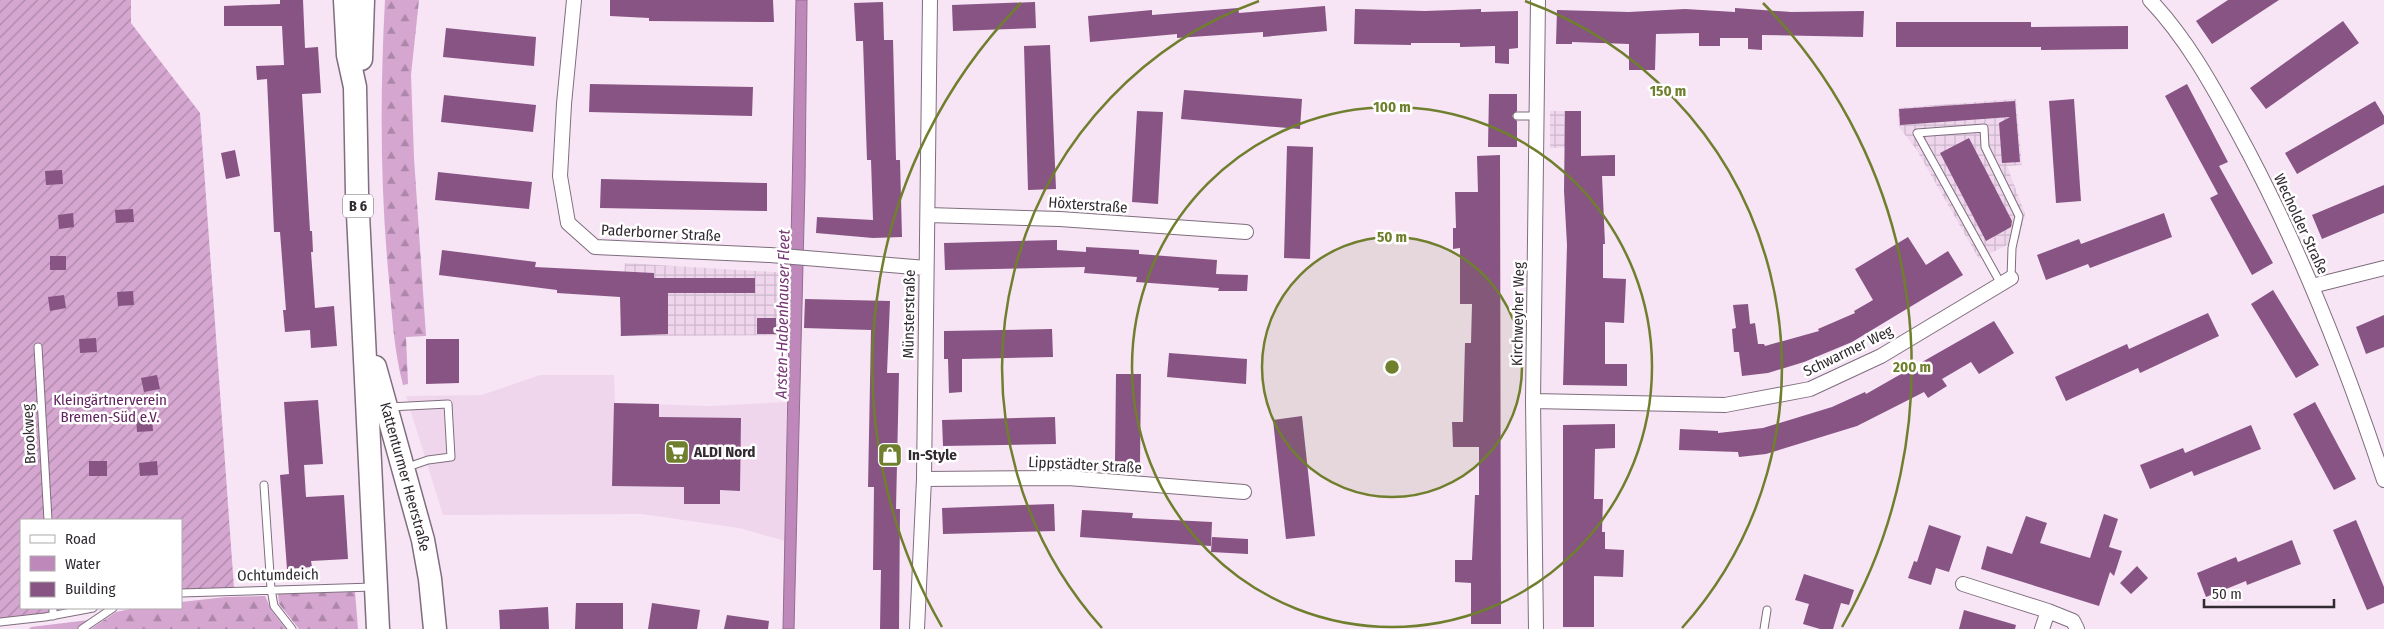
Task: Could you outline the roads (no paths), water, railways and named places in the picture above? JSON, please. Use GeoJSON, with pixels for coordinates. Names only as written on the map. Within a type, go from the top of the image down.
{"type":"FeatureCollection","features":[{"type":"Feature","properties":{"kind":"main road","name":"Kattenturmer Heerstraße"},"geometry":{"type":"LineString","coordinates":[[345,0],[348,55],[355,87],[357,193],[378,629]]}},
{"type":"Feature","properties":{"kind":"main road","name":"Kattenturmer Heerstraße"},"geometry":{"type":"LineString","coordinates":[[355,87],[362,53],[363,0]]}},
{"type":"Feature","properties":{"kind":"main road","name":"Kattenturmer Heerstraße"},"geometry":{"type":"LineString","coordinates":[[364,326],[386,408],[405,468],[425,549],[435,629]]}},
{"type":"Feature","properties":{"kind":"street","name":"Paderborner Straße"},"geometry":{"type":"LineString","coordinates":[[574,0],[564,104],[560,176],[568,223],[595,247],[770,255],[926,268]]}},
{"type":"Feature","properties":{"kind":"street","name":"Münsterstraße"},"geometry":{"type":"LineString","coordinates":[[917,629],[924,478],[930,0]]}},
{"type":"Feature","properties":{"kind":"street","name":"Kirchweyher Weg"},"geometry":{"type":"LineString","coordinates":[[1536,629],[1533,401],[1538,0]]}},
{"type":"Feature","properties":{"kind":"street","name":"Wecholder Straße"},"geometry":{"type":"LineString","coordinates":[[2150,0],[2182,37],[2220,99],[2256,166],[2312,286],[2360,408],[2384,480]]}},
{"type":"Feature","properties":{"kind":"street","name":"Höxterstraße"},"geometry":{"type":"LineString","coordinates":[[928,215],[1060,219],[1246,232]]}},
{"type":"Feature","properties":{"kind":"street"},"geometry":{"type":"LineString","coordinates":[[2312,286],[2384,268]]}},
{"type":"Feature","properties":{"kind":"street","name":"Schwarmer Weg"},"geometry":{"type":"LineString","coordinates":[[1533,401],[1725,404],[1810,389],[1881,356],[2006,281]]}},
{"type":"Feature","properties":{"kind":"street","name":"Lippstädter Straße"},"geometry":{"type":"LineString","coordinates":[[924,478],[1068,478],[1244,492]]}},
{"type":"Feature","properties":{"kind":"street"},"geometry":{"type":"LineString","coordinates":[[1963,584],[2073,620],[2078,629]]}},
{"type":"Feature","properties":{"kind":"street"},"geometry":{"type":"LineString","coordinates":[[2042,629],[2048,611]]}},
{"type":"Feature","properties":{"kind":"lane"},"geometry":{"type":"LineString","coordinates":[[1517,116],[1537,116]]}},
{"type":"Feature","properties":{"kind":"lane"},"geometry":{"type":"LineString","coordinates":[[1984,128],[1985,147],[2019,216],[2006,281],[1917,132],[1984,128]]}},
{"type":"Feature","properties":{"kind":"lane","name":"Brookweg"},"geometry":{"type":"LineString","coordinates":[[38,347],[48,519]]}},
{"type":"Feature","properties":{"kind":"lane"},"geometry":{"type":"LineString","coordinates":[[386,408],[448,404],[450,457],[428,460],[405,468]]}},
{"type":"Feature","properties":{"kind":"lane"},"geometry":{"type":"LineString","coordinates":[[264,485],[271,589],[274,606],[292,629]]}},
{"type":"Feature","properties":{"kind":"lane","name":"Ochtumdeich"},"geometry":{"type":"LineString","coordinates":[[182,593],[376,587]]}},
{"type":"Feature","properties":{"kind":"lane"},"geometry":{"type":"LineString","coordinates":[[0,622],[53,612],[83,609]]}},
{"type":"Feature","properties":{"kind":"lane"},"geometry":{"type":"LineString","coordinates":[[82,629],[112,609]]}},
{"type":"Feature","properties":{"kind":"lane"},"geometry":{"type":"LineString","coordinates":[[1764,629],[1767,610]]}},
{"type":"Feature","properties":{"kind":"water"},"geometry":{"type":"Polygon","coordinates":[[[796,0],[807,0],[805,183],[794,629],[783,629],[796,0]]]}},
{"type":"Feature","properties":{"kind":"place","name":"ALDI Nord"},"geometry":{"type":"Point","coordinates":[677,452]}},
{"type":"Feature","properties":{"kind":"place","name":"In-Style"},"geometry":{"type":"Point","coordinates":[890,455]}},
{"type":"Feature","properties":{"kind":"water label","name":"Arsten-Habenhauser Fleet"},"geometry":{"type":"Point","coordinates":[782,314]}},
{"type":"Feature","properties":{"kind":"park label","name":"Kleingärtnerverein Bremen-Süd e.V."},"geometry":{"type":"Point","coordinates":[110,408]}}]}
